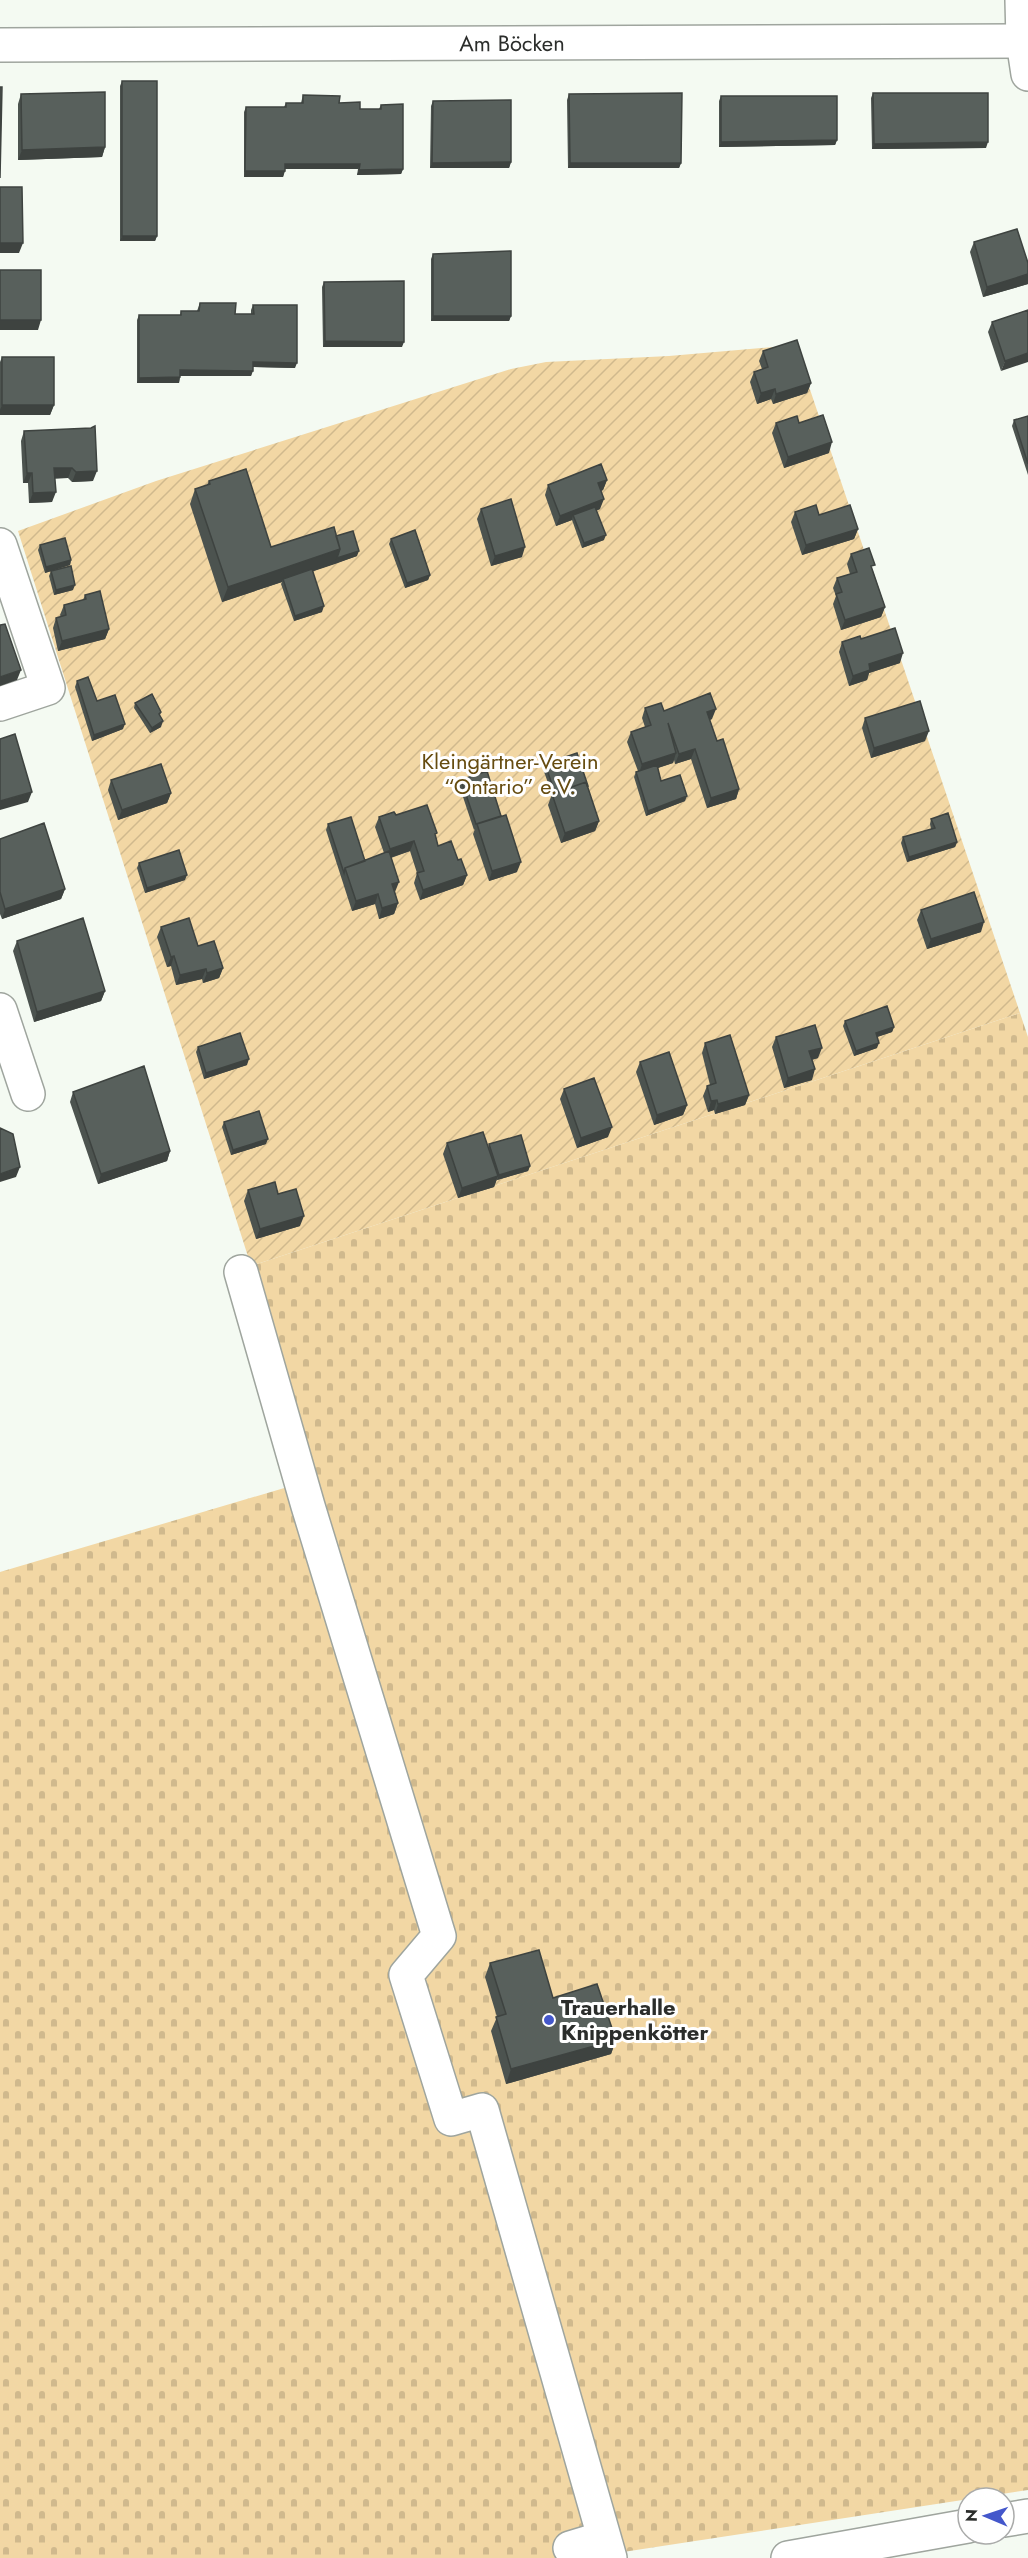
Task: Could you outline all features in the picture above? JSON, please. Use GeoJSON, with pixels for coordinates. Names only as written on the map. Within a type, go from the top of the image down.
{"type":"FeatureCollection","features":[{"type":"Feature","properties":{"kind":"street"},"geometry":{"type":"LineString","coordinates":[[1022,0],[1023,41],[1028,74]]}},
{"type":"Feature","properties":{"kind":"street","name":"Am Böcken"},"geometry":{"type":"LineString","coordinates":[[0,45],[1023,41]]}},
{"type":"Feature","properties":{"kind":"street"},"geometry":{"type":"LineString","coordinates":[[0,545],[48,688],[0,704]]}},
{"type":"Feature","properties":{"kind":"street"},"geometry":{"type":"LineString","coordinates":[[0,1010],[28,1094]]}},
{"type":"Feature","properties":{"kind":"street"},"geometry":{"type":"LineString","coordinates":[[241,1272],[308,1506],[439,1936],[406,1975],[451,2120],[482,2110],[606,2548],[570,2548]]}},
{"type":"Feature","properties":{"kind":"street"},"geometry":{"type":"LineString","coordinates":[[788,2558],[956,2528]]}},
{"type":"Feature","properties":{"kind":"green space","name":"Kleingärtner-Verein “Ontario” e.V."},"geometry":{"type":"Polygon","coordinates":[[[795,345],[1020,1013],[251,1266],[18,531],[156,481],[511,369],[546,362],[669,356],[795,345]]]}},
{"type":"Feature","properties":{"kind":"green space"},"geometry":{"type":"Polygon","coordinates":[[[1020,1013],[1028,1037],[1028,2490],[1016,2492],[1016,2486],[956,2486],[956,2501],[584,2558],[0,2558],[0,1572],[318,1478],[251,1266],[1020,1013]]]}},
{"type":"Feature","properties":{"kind":"building"},"geometry":{"type":"Polygon","coordinates":[[[122,81],[157,81],[157,236],[122,236],[122,81]]]}},
{"type":"Feature","properties":{"kind":"building"},"geometry":{"type":"Polygon","coordinates":[[[0,87],[2,87],[0,178],[0,87]]]}},
{"type":"Feature","properties":{"kind":"building"},"geometry":{"type":"Polygon","coordinates":[[[105,92],[105,147],[22,150],[21,94],[105,92]]]}},
{"type":"Feature","properties":{"kind":"building"},"geometry":{"type":"Polygon","coordinates":[[[682,93],[681,163],[570,163],[569,94],[682,93]]]}},
{"type":"Feature","properties":{"kind":"building"},"geometry":{"type":"Polygon","coordinates":[[[873,93],[988,93],[988,142],[874,144],[873,93]]]}},
{"type":"Feature","properties":{"kind":"building"},"geometry":{"type":"Polygon","coordinates":[[[303,95],[340,96],[339,103],[360,102],[360,109],[381,109],[381,105],[403,104],[403,169],[359,170],[360,164],[285,164],[285,171],[245,171],[246,107],[286,107],[286,103],[303,103],[303,95]]]}},
{"type":"Feature","properties":{"kind":"building"},"geometry":{"type":"Polygon","coordinates":[[[721,96],[837,96],[837,140],[721,142],[721,96]]]}},
{"type":"Feature","properties":{"kind":"building"},"geometry":{"type":"Polygon","coordinates":[[[511,100],[511,162],[432,163],[433,101],[511,100]]]}},
{"type":"Feature","properties":{"kind":"building"},"geometry":{"type":"Polygon","coordinates":[[[0,187],[22,187],[23,243],[0,243],[0,187]]]}},
{"type":"Feature","properties":{"kind":"building"},"geometry":{"type":"Polygon","coordinates":[[[1017,229],[1028,263],[1028,274],[987,287],[974,242],[1017,229]]]}},
{"type":"Feature","properties":{"kind":"building"},"geometry":{"type":"Polygon","coordinates":[[[511,251],[511,316],[433,316],[433,254],[511,251]]]}},
{"type":"Feature","properties":{"kind":"building"},"geometry":{"type":"Polygon","coordinates":[[[0,270],[41,270],[41,320],[0,320],[0,270]]]}},
{"type":"Feature","properties":{"kind":"building"},"geometry":{"type":"Polygon","coordinates":[[[404,281],[404,342],[325,341],[324,282],[404,281]]]}},
{"type":"Feature","properties":{"kind":"building"},"geometry":{"type":"Polygon","coordinates":[[[200,303],[236,303],[235,314],[254,314],[253,305],[297,305],[297,363],[253,362],[253,371],[180,370],[180,377],[139,378],[139,315],[181,315],[181,311],[199,311],[200,303]]]}},
{"type":"Feature","properties":{"kind":"building"},"geometry":{"type":"Polygon","coordinates":[[[1028,310],[1028,353],[1005,361],[992,322],[1028,310]]]}},
{"type":"Feature","properties":{"kind":"building"},"geometry":{"type":"Polygon","coordinates":[[[797,340],[811,383],[776,394],[775,389],[761,393],[754,372],[768,367],[763,351],[797,340]]]}},
{"type":"Feature","properties":{"kind":"building"},"geometry":{"type":"Polygon","coordinates":[[[2,357],[54,357],[54,405],[2,405],[2,357]]]}},
{"type":"Feature","properties":{"kind":"building"},"geometry":{"type":"Polygon","coordinates":[[[823,415],[832,442],[788,457],[776,423],[797,416],[799,423],[823,415]]]}},
{"type":"Feature","properties":{"kind":"building"},"geometry":{"type":"Polygon","coordinates":[[[1028,416],[1028,464],[1014,420],[1028,416]]]}},
{"type":"Feature","properties":{"kind":"building"},"geometry":{"type":"Polygon","coordinates":[[[95,426],[97,471],[76,472],[72,468],[54,468],[56,492],[33,493],[32,473],[27,473],[24,431],[95,426]]]}},
{"type":"Feature","properties":{"kind":"building"},"geometry":{"type":"Polygon","coordinates":[[[601,464],[607,480],[598,483],[604,499],[560,516],[548,485],[601,464]]]}},
{"type":"Feature","properties":{"kind":"building"},"geometry":{"type":"Polygon","coordinates":[[[246,469],[271,547],[334,527],[340,549],[228,587],[195,489],[210,484],[209,481],[246,469]]]}},
{"type":"Feature","properties":{"kind":"building"},"geometry":{"type":"Polygon","coordinates":[[[511,499],[525,547],[495,556],[481,509],[511,499]]]}},
{"type":"Feature","properties":{"kind":"building"},"geometry":{"type":"Polygon","coordinates":[[[816,505],[819,515],[850,505],[858,529],[806,545],[795,512],[816,505]]]}},
{"type":"Feature","properties":{"kind":"building"},"geometry":{"type":"Polygon","coordinates":[[[595,507],[606,535],[584,543],[573,515],[595,507]]]}},
{"type":"Feature","properties":{"kind":"building"},"geometry":{"type":"Polygon","coordinates":[[[415,530],[430,575],[407,583],[391,539],[415,530]]]}},
{"type":"Feature","properties":{"kind":"building"},"geometry":{"type":"Polygon","coordinates":[[[353,531],[359,551],[337,558],[340,549],[336,536],[353,531]]]}},
{"type":"Feature","properties":{"kind":"building"},"geometry":{"type":"Polygon","coordinates":[[[65,538],[71,560],[46,567],[40,545],[65,538]]]}},
{"type":"Feature","properties":{"kind":"building"},"geometry":{"type":"Polygon","coordinates":[[[869,548],[875,565],[871,566],[885,607],[845,620],[836,594],[842,592],[837,578],[857,572],[851,554],[869,548]]]}},
{"type":"Feature","properties":{"kind":"building"},"geometry":{"type":"Polygon","coordinates":[[[71,566],[75,585],[56,590],[51,571],[71,566]]]}},
{"type":"Feature","properties":{"kind":"building"},"geometry":{"type":"Polygon","coordinates":[[[312,569],[324,606],[295,616],[283,579],[312,569]]]}},
{"type":"Feature","properties":{"kind":"building"},"geometry":{"type":"Polygon","coordinates":[[[100,591],[109,629],[62,641],[56,618],[66,615],[64,605],[86,599],[85,595],[100,591]]]}},
{"type":"Feature","properties":{"kind":"building"},"geometry":{"type":"Polygon","coordinates":[[[5,624],[21,670],[0,677],[0,625],[5,624]]]}},
{"type":"Feature","properties":{"kind":"building"},"geometry":{"type":"Polygon","coordinates":[[[895,628],[903,653],[869,664],[870,670],[853,676],[842,642],[860,636],[861,639],[895,628]]]}},
{"type":"Feature","properties":{"kind":"building"},"geometry":{"type":"Polygon","coordinates":[[[88,677],[97,701],[115,695],[125,724],[94,735],[77,681],[88,677]]]}},
{"type":"Feature","properties":{"kind":"building"},"geometry":{"type":"Polygon","coordinates":[[[710,693],[716,709],[707,712],[717,741],[723,739],[739,789],[711,798],[695,749],[679,754],[668,723],[676,753],[642,764],[631,732],[651,725],[645,708],[661,703],[664,711],[710,693]]]}},
{"type":"Feature","properties":{"kind":"building"},"geometry":{"type":"Polygon","coordinates":[[[152,694],[163,721],[152,728],[135,703],[152,694]]]}},
{"type":"Feature","properties":{"kind":"building"},"geometry":{"type":"Polygon","coordinates":[[[920,701],[929,731],[874,748],[865,718],[920,701]]]}},
{"type":"Feature","properties":{"kind":"building"},"geometry":{"type":"Polygon","coordinates":[[[15,734],[32,792],[0,801],[0,739],[15,734]]]}},
{"type":"Feature","properties":{"kind":"building"},"geometry":{"type":"Polygon","coordinates":[[[577,753],[588,786],[586,782],[555,793],[545,764],[577,753]]]}},
{"type":"Feature","properties":{"kind":"building"},"geometry":{"type":"Polygon","coordinates":[[[161,764],[171,793],[122,810],[111,780],[161,764]]]}},
{"type":"Feature","properties":{"kind":"building"},"geometry":{"type":"Polygon","coordinates":[[[657,765],[661,781],[680,775],[687,796],[648,811],[636,772],[657,765]]]}},
{"type":"Feature","properties":{"kind":"building"},"geometry":{"type":"Polygon","coordinates":[[[487,771],[501,816],[476,824],[461,780],[487,771]]]}},
{"type":"Feature","properties":{"kind":"building"},"geometry":{"type":"Polygon","coordinates":[[[586,782],[599,821],[565,833],[552,794],[586,782]]]}},
{"type":"Feature","properties":{"kind":"building"},"geometry":{"type":"Polygon","coordinates":[[[427,805],[437,833],[435,834],[438,846],[451,841],[467,875],[423,890],[417,873],[424,871],[414,841],[390,849],[379,817],[394,812],[396,815],[427,805]]]}},
{"type":"Feature","properties":{"kind":"building"},"geometry":{"type":"Polygon","coordinates":[[[948,813],[957,842],[909,857],[903,837],[935,828],[931,819],[948,813]]]}},
{"type":"Feature","properties":{"kind":"building"},"geometry":{"type":"Polygon","coordinates":[[[506,815],[521,862],[492,871],[477,824],[506,815]]]}},
{"type":"Feature","properties":{"kind":"building"},"geometry":{"type":"Polygon","coordinates":[[[351,817],[365,861],[345,868],[344,873],[328,824],[351,817]]]}},
{"type":"Feature","properties":{"kind":"building"},"geometry":{"type":"Polygon","coordinates":[[[44,823],[65,889],[5,909],[0,892],[0,839],[44,823]]]}},
{"type":"Feature","properties":{"kind":"building"},"geometry":{"type":"Polygon","coordinates":[[[179,850],[187,875],[147,888],[139,863],[179,850]]]}},
{"type":"Feature","properties":{"kind":"building"},"geometry":{"type":"Polygon","coordinates":[[[389,851],[399,882],[392,884],[398,903],[382,908],[378,894],[356,901],[345,868],[389,851]]]}},
{"type":"Feature","properties":{"kind":"building"},"geometry":{"type":"Polygon","coordinates":[[[974,892],[984,922],[931,939],[921,910],[974,892]]]}},
{"type":"Feature","properties":{"kind":"building"},"geometry":{"type":"Polygon","coordinates":[[[83,918],[105,991],[37,1012],[17,941],[83,918]]]}},
{"type":"Feature","properties":{"kind":"building"},"geometry":{"type":"Polygon","coordinates":[[[189,918],[198,946],[214,941],[223,968],[207,973],[206,969],[180,975],[161,927],[189,918]]]}},
{"type":"Feature","properties":{"kind":"building"},"geometry":{"type":"Polygon","coordinates":[[[887,1006],[894,1027],[876,1033],[879,1043],[856,1051],[845,1021],[887,1006]]]}},
{"type":"Feature","properties":{"kind":"building"},"geometry":{"type":"Polygon","coordinates":[[[815,1025],[822,1048],[809,1051],[815,1069],[788,1078],[776,1037],[815,1025]]]}},
{"type":"Feature","properties":{"kind":"building"},"geometry":{"type":"Polygon","coordinates":[[[240,1033],[249,1059],[206,1073],[198,1047],[240,1033]]]}},
{"type":"Feature","properties":{"kind":"building"},"geometry":{"type":"Polygon","coordinates":[[[730,1035],[749,1095],[718,1104],[717,1100],[711,1101],[707,1086],[716,1083],[705,1043],[730,1035]]]}},
{"type":"Feature","properties":{"kind":"building"},"geometry":{"type":"Polygon","coordinates":[[[669,1052],[687,1105],[657,1115],[640,1062],[669,1052]]]}},
{"type":"Feature","properties":{"kind":"building"},"geometry":{"type":"Polygon","coordinates":[[[144,1066],[170,1151],[101,1174],[73,1092],[144,1066]]]}},
{"type":"Feature","properties":{"kind":"building"},"geometry":{"type":"Polygon","coordinates":[[[594,1078],[612,1127],[581,1138],[564,1089],[594,1078]]]}},
{"type":"Feature","properties":{"kind":"building"},"geometry":{"type":"Polygon","coordinates":[[[259,1111],[268,1139],[233,1150],[224,1122],[259,1111]]]}},
{"type":"Feature","properties":{"kind":"building"},"geometry":{"type":"Polygon","coordinates":[[[0,1128],[13,1134],[20,1167],[0,1174],[0,1128]]]}},
{"type":"Feature","properties":{"kind":"building"},"geometry":{"type":"Polygon","coordinates":[[[483,1132],[498,1176],[462,1188],[447,1143],[483,1132]]]}},
{"type":"Feature","properties":{"kind":"building"},"geometry":{"type":"Polygon","coordinates":[[[521,1135],[530,1166],[499,1175],[489,1144],[521,1135]]]}},
{"type":"Feature","properties":{"kind":"building"},"geometry":{"type":"Polygon","coordinates":[[[275,1182],[278,1194],[296,1189],[304,1216],[260,1229],[248,1190],[275,1182]]]}},
{"type":"Feature","properties":{"kind":"building","name":"Trauerhalle Knippenkötter"},"geometry":{"type":"Polygon","coordinates":[[[539,1950],[553,1998],[597,1984],[616,2040],[511,2069],[496,2017],[506,2014],[490,1963],[539,1950]]]}},
{"type":"Feature","properties":{"kind":"place","name":"Trauerhalle Knippenkötter"},"geometry":{"type":"Point","coordinates":[549,2020]}}]}
